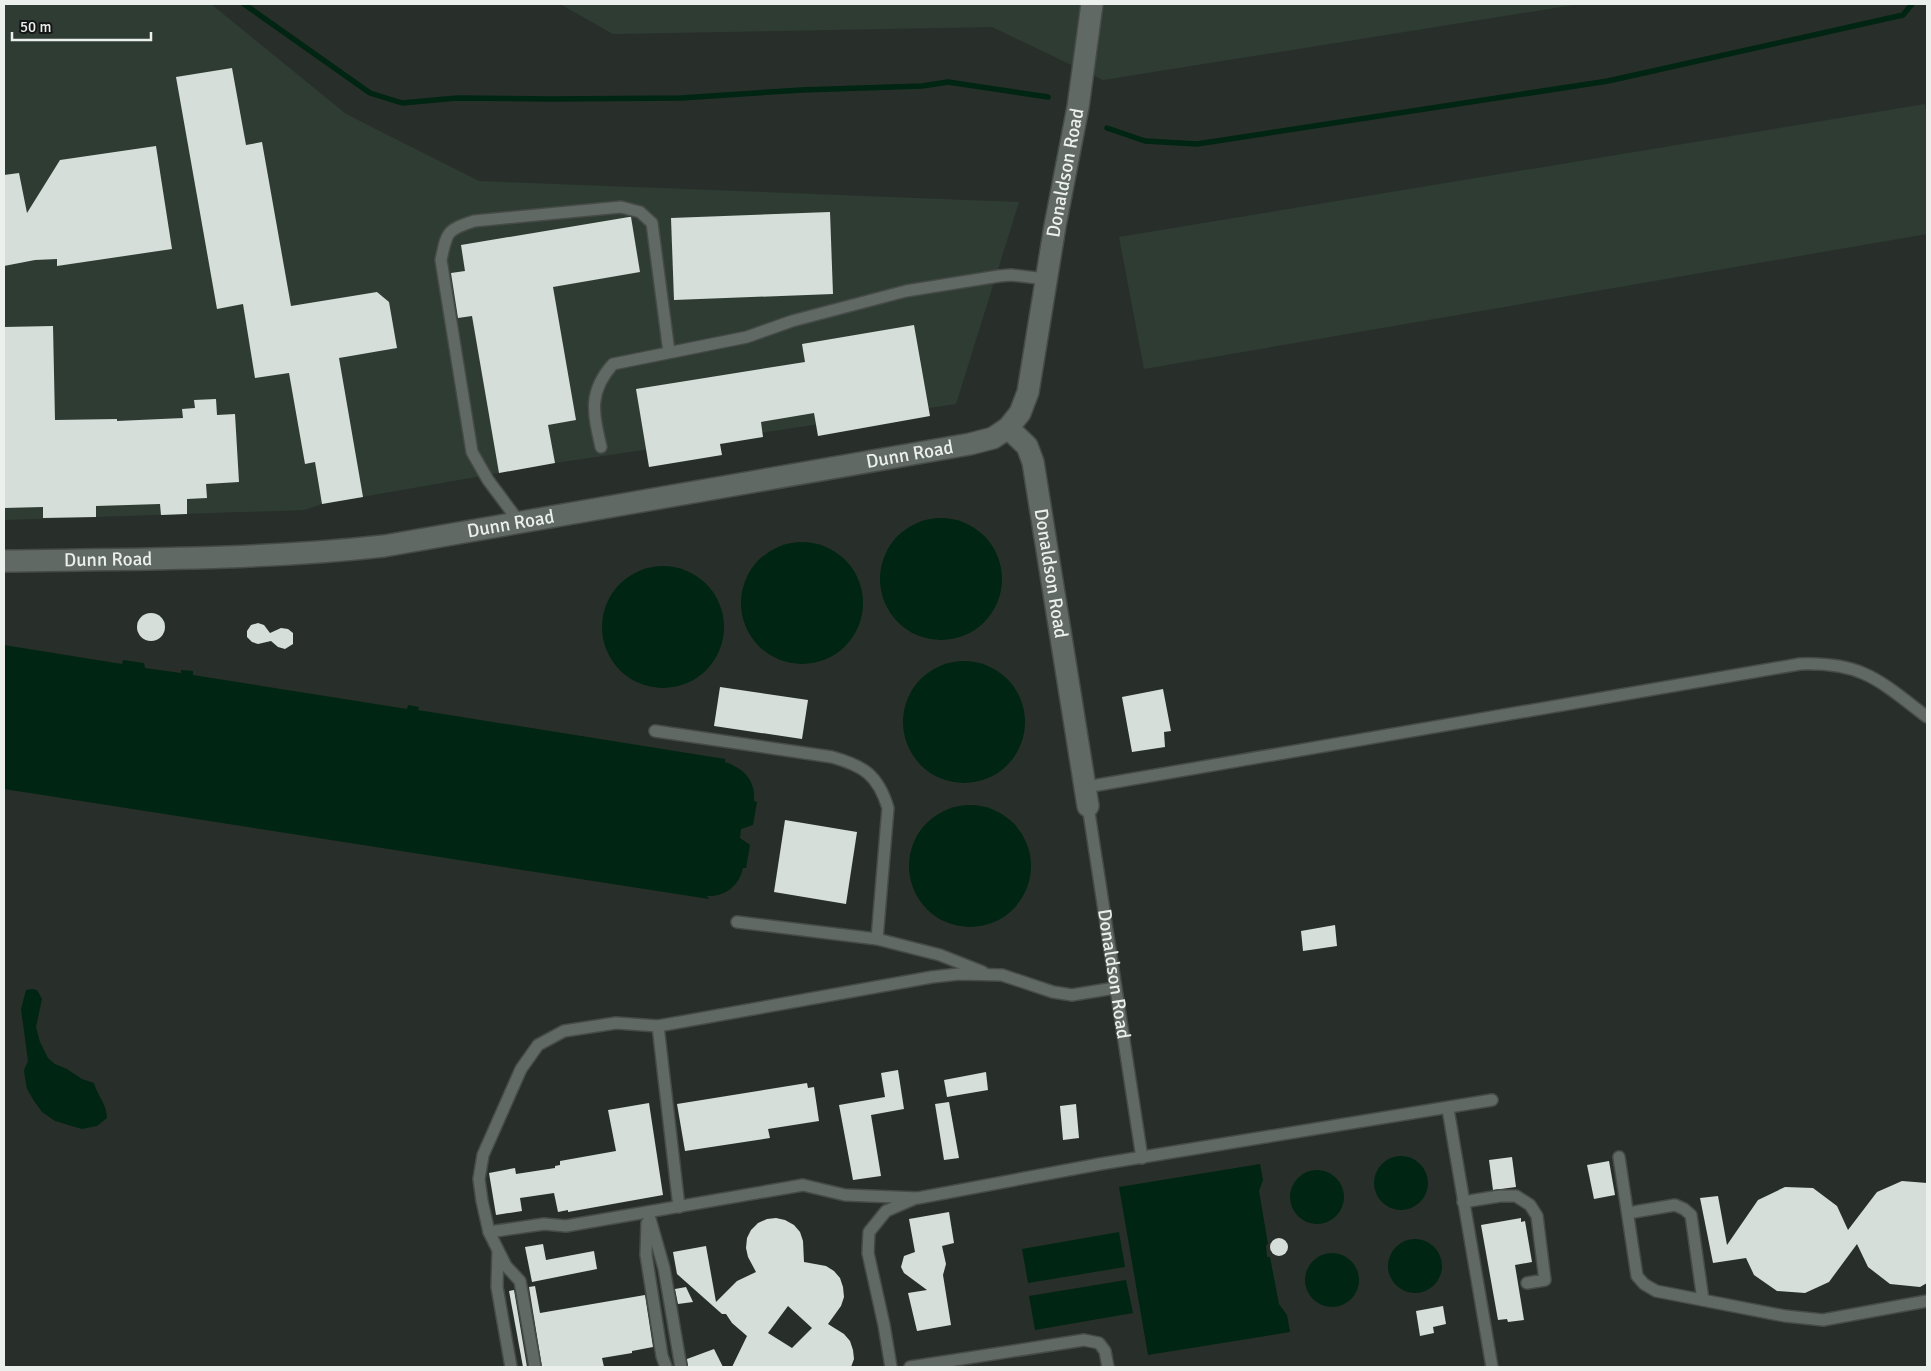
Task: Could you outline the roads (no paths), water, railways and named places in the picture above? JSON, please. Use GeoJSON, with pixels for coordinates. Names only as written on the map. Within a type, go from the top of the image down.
{"type":"FeatureCollection","features":[{"type":"Feature","properties":{"kind":"street","name":"Donaldson Road"},"geometry":{"type":"LineString","coordinates":[[1087,797],[1033,462],[1029,448],[1008,428],[1020,413],[1028,392],[1055,226],[1078,107],[1092,4]]}},
{"type":"Feature","properties":{"kind":"street","name":"Dunn Road"},"geometry":{"type":"LineString","coordinates":[[4,562],[224,557],[332,552],[384,546],[520,524],[970,444],[993,438],[1008,428]]}},
{"type":"Feature","properties":{"kind":"lane"},"geometry":{"type":"LineString","coordinates":[[520,524],[488,480],[472,452],[441,260],[446,238],[454,227],[474,221],[622,207],[640,212],[652,223],[669,352]]}},
{"type":"Feature","properties":{"kind":"lane"},"geometry":{"type":"LineString","coordinates":[[601,447],[594,413],[595,392],[603,375],[613,364],[747,337],[792,321],[906,292],[999,276],[1046,279]]}},
{"type":"Feature","properties":{"kind":"lane"},"geometry":{"type":"LineString","coordinates":[[1087,797],[1800,664],[1842,666],[1864,672],[1876,678],[1927,717]]}},
{"type":"Feature","properties":{"kind":"lane"},"geometry":{"type":"LineString","coordinates":[[655,731],[832,758],[854,764],[872,777],[883,792],[888,808],[877,939]]}},
{"type":"Feature","properties":{"kind":"lane","name":"Donaldson Road"},"geometry":{"type":"LineString","coordinates":[[1087,797],[1142,1158]]}},
{"type":"Feature","properties":{"kind":"lane"},"geometry":{"type":"LineString","coordinates":[[737,922],[877,939],[940,955],[990,975]]}},
{"type":"Feature","properties":{"kind":"lane"},"geometry":{"type":"LineString","coordinates":[[535,1367],[520,1281],[506,1266],[489,1232],[479,1179],[483,1155],[521,1069],[538,1045],[564,1031],[616,1023],[658,1026],[932,977],[959,974],[1002,975],[1053,992],[1072,995],[1115,988]]}},
{"type":"Feature","properties":{"kind":"lane"},"geometry":{"type":"LineString","coordinates":[[658,1026],[679,1207]]}},
{"type":"Feature","properties":{"kind":"lane"},"geometry":{"type":"LineString","coordinates":[[489,1232],[544,1224],[566,1226],[803,1185],[845,1195],[918,1198],[1142,1158],[1492,1100]]}},
{"type":"Feature","properties":{"kind":"lane"},"geometry":{"type":"LineString","coordinates":[[1448,1108],[1492,1367]]}},
{"type":"Feature","properties":{"kind":"lane"},"geometry":{"type":"LineString","coordinates":[[1619,1157],[1637,1276],[1644,1284],[1656,1291],[1785,1316],[1823,1320],[1927,1301]]}},
{"type":"Feature","properties":{"kind":"lane"},"geometry":{"type":"LineString","coordinates":[[1463,1202],[1500,1196],[1516,1196],[1530,1205],[1538,1216],[1545,1280],[1527,1283]]}},
{"type":"Feature","properties":{"kind":"lane"},"geometry":{"type":"LineString","coordinates":[[891,1367],[868,1253],[869,1232],[886,1212],[918,1198]]}},
{"type":"Feature","properties":{"kind":"lane"},"geometry":{"type":"LineString","coordinates":[[1628,1213],[1674,1204],[1684,1208],[1691,1215],[1703,1300]]}},
{"type":"Feature","properties":{"kind":"lane"},"geometry":{"type":"LineString","coordinates":[[648,1212],[646,1255],[662,1356],[666,1367]]}},
{"type":"Feature","properties":{"kind":"lane"},"geometry":{"type":"LineString","coordinates":[[648,1212],[664,1268],[681,1367]]}},
{"type":"Feature","properties":{"kind":"lane"},"geometry":{"type":"LineString","coordinates":[[498,1250],[497,1287],[511,1367]]}},
{"type":"Feature","properties":{"kind":"lane"},"geometry":{"type":"LineString","coordinates":[[910,1367],[1084,1340],[1099,1343],[1105,1351],[1108,1367]]}},
{"type":"Feature","properties":{"kind":"waterway"},"geometry":{"type":"LineString","coordinates":[[244,4],[370,93],[402,103],[457,98],[681,98],[801,90],[922,86],[948,82],[1048,97]]}},
{"type":"Feature","properties":{"kind":"waterway"},"geometry":{"type":"LineString","coordinates":[[1107,128],[1145,141],[1197,144],[1608,81],[1903,15],[1912,4]]}}]}
